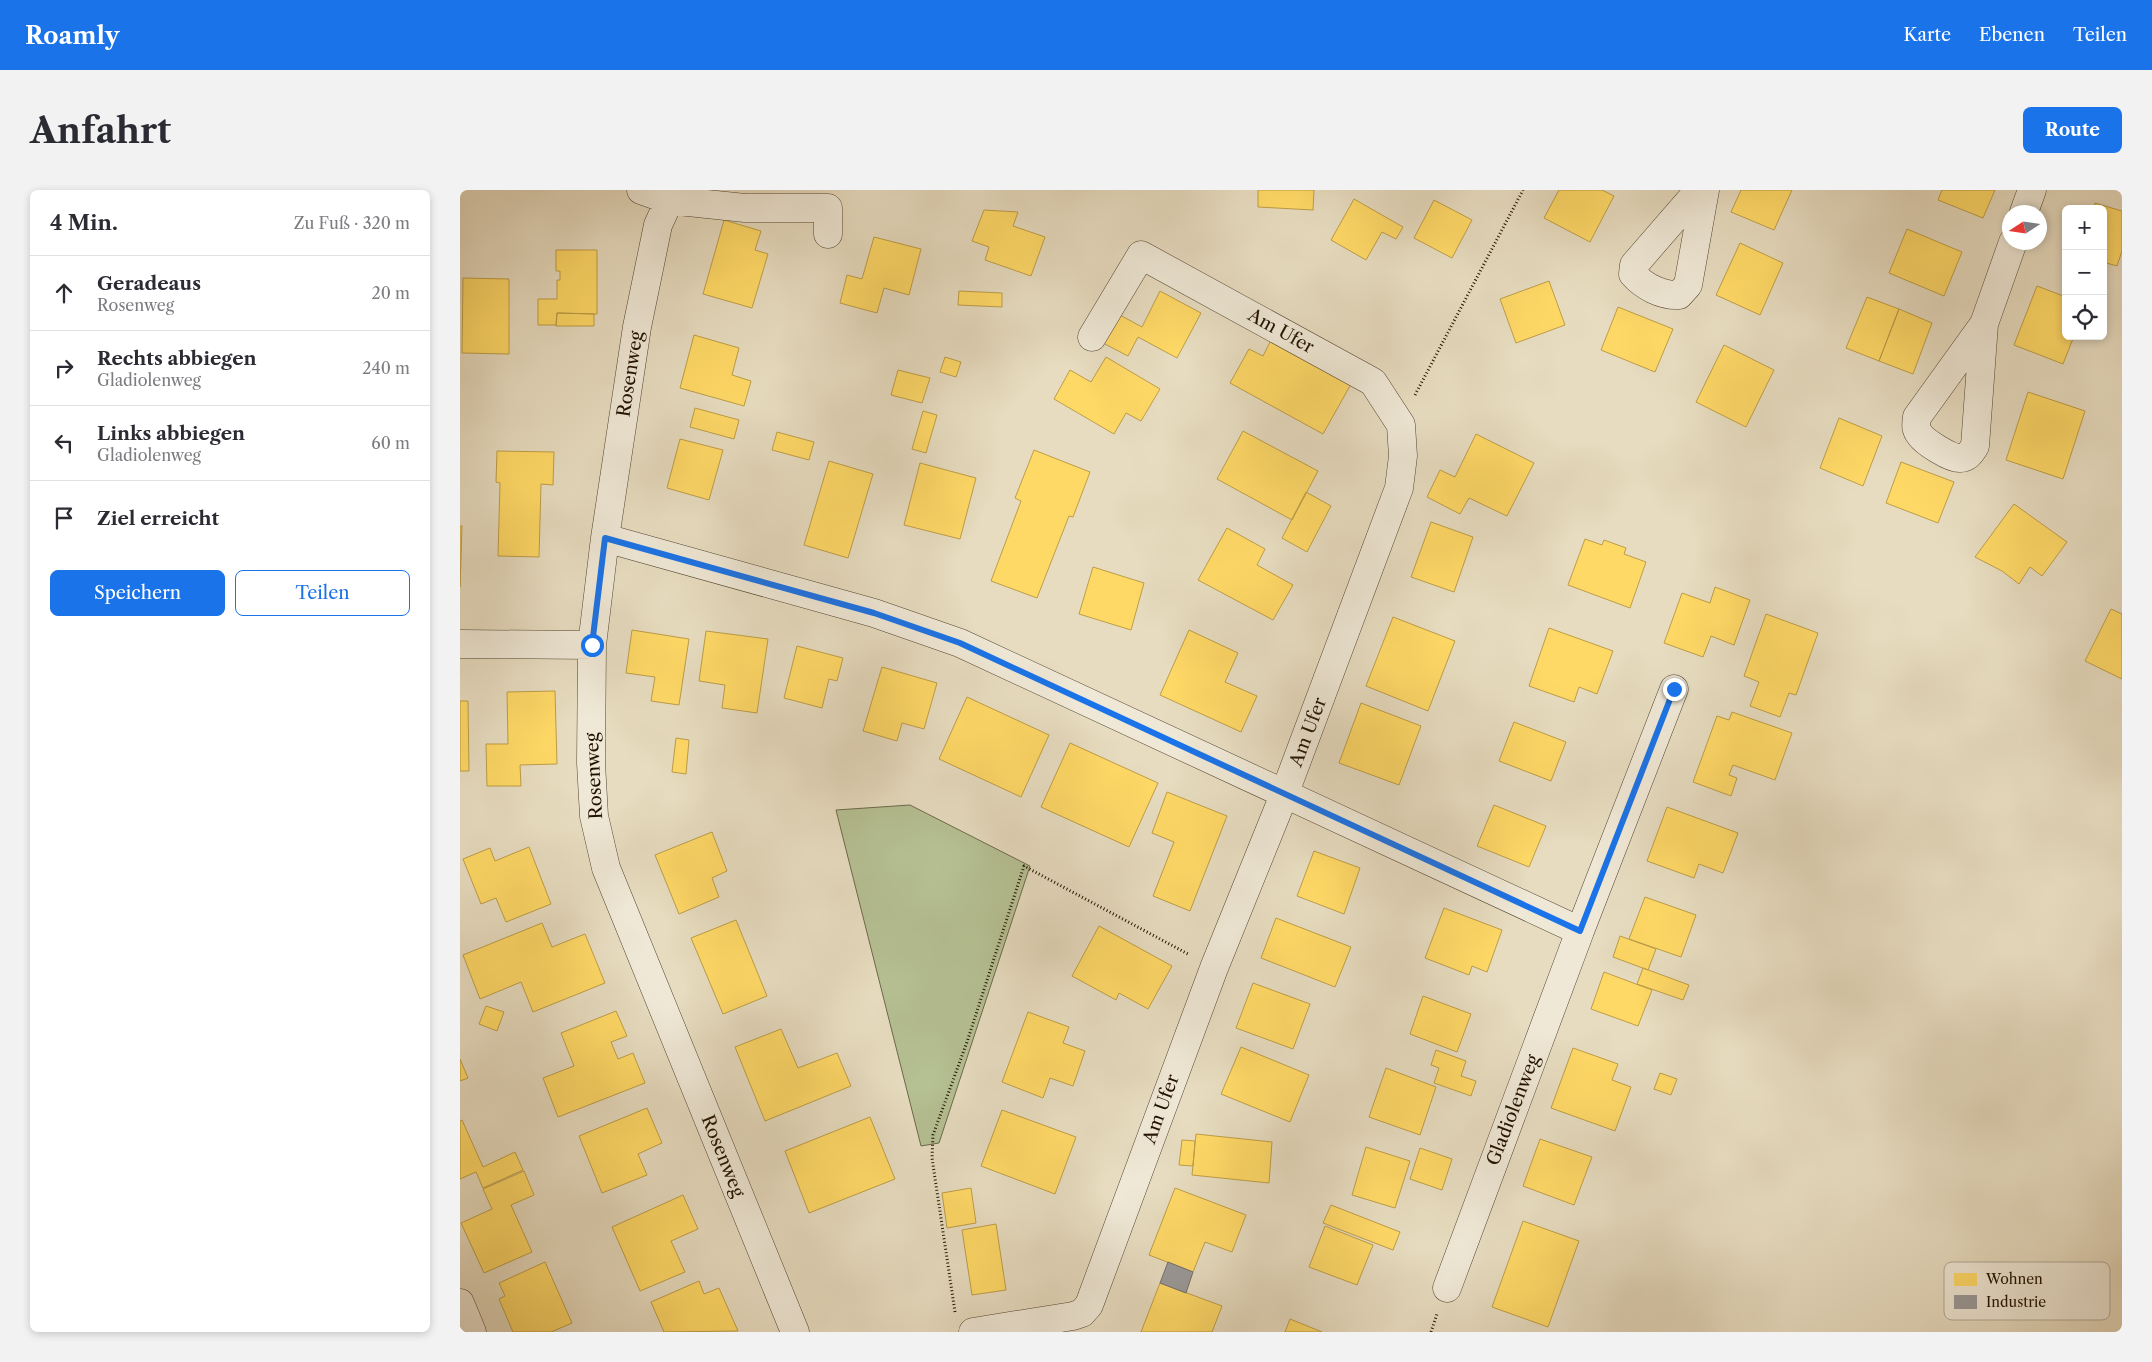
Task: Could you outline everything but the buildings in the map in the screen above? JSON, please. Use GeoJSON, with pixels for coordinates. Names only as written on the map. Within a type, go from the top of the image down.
{"type":"FeatureCollection","features":[{"type":"Feature","properties":{"kind":"street"},"geometry":{"type":"LineString","coordinates":[[642,190],[745,208],[828,208],[828,234]]}},
{"type":"Feature","properties":{"kind":"street"},"geometry":{"type":"LineString","coordinates":[[1699,190],[1634,265],[1634,274],[1640,282],[1669,296],[1680,295],[1688,285],[1705,190]]}},
{"type":"Feature","properties":{"kind":"street"},"geometry":{"type":"LineString","coordinates":[[2027,205],[2032,190]]}},
{"type":"Feature","properties":{"kind":"street","name":"Rosenweg"},"geometry":{"type":"LineString","coordinates":[[672,195],[658,225],[637,327],[605,538],[592,645],[591,763],[594,816],[603,859],[795,1332]]}},
{"type":"Feature","properties":{"kind":"street"},"geometry":{"type":"LineString","coordinates":[[1984,324],[2011,250]]}},
{"type":"Feature","properties":{"kind":"street","name":"Am Ufer"},"geometry":{"type":"LineString","coordinates":[[964,1322],[1073,1316],[1082,1313],[1089,1305],[1214,968],[1284,795],[1399,488],[1403,456],[1400,425],[1373,382],[1141,254],[1092,337]]}},
{"type":"Feature","properties":{"kind":"street"},"geometry":{"type":"LineString","coordinates":[[605,538],[874,613],[960,643],[1580,931]]}},
{"type":"Feature","properties":{"kind":"street"},"geometry":{"type":"LineString","coordinates":[[460,644],[592,645]]}},
{"type":"Feature","properties":{"kind":"street","name":"Gladiolenweg"},"geometry":{"type":"LineString","coordinates":[[1447,1288],[1580,931],[1674,689]]}},
{"type":"Feature","properties":{"kind":"street"},"geometry":{"type":"LineString","coordinates":[[460,1303],[472,1332]]}},
{"type":"Feature","properties":{"kind":"path"},"geometry":{"type":"LineString","coordinates":[[1400,425],[1523,190]]}},
{"type":"Feature","properties":{"kind":"path"},"geometry":{"type":"LineString","coordinates":[[964,1322],[932,1158],[933,1135],[967,1042],[1024,866],[1214,968]]}},
{"type":"Feature","properties":{"kind":"green space"},"geometry":{"type":"Polygon","coordinates":[[[910,805],[1030,866],[939,1143],[921,1146],[836,810],[910,805]]]}},
{"type":"Feature","properties":{"kind":"route"},"geometry":{"type":"LineString","coordinates":[[592,645],[605,538],[874,613],[960,643],[1580,931],[1674,689]]}}]}
